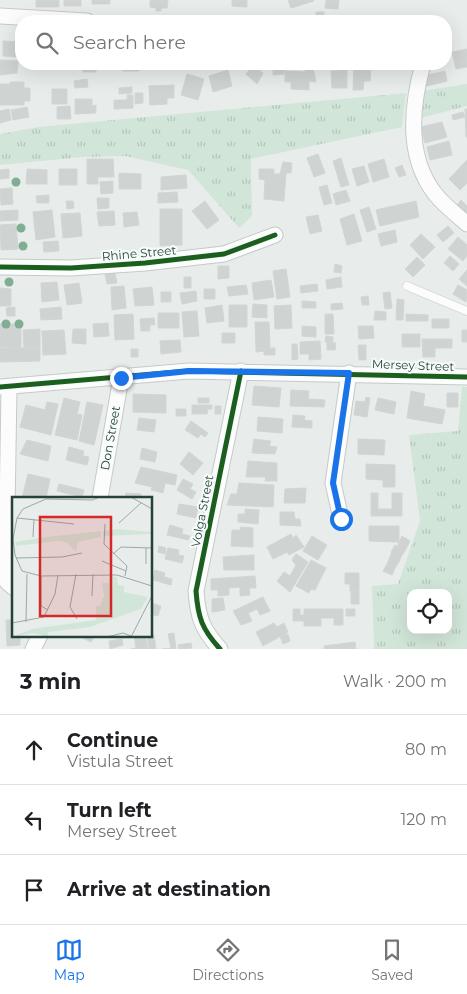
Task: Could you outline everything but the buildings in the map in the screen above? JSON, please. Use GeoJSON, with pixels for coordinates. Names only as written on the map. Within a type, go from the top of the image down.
{"type":"FeatureCollection","features":[{"type":"Feature","properties":{"kind":"street"},"geometry":{"type":"LineString","coordinates":[[0,16],[15,17]]}},
{"type":"Feature","properties":{"kind":"street"},"geometry":{"type":"LineString","coordinates":[[422,70],[412,120],[419,164],[422,173],[437,196],[467,224]]}},
{"type":"Feature","properties":{"kind":"street","name":"Rhine Street"},"geometry":{"type":"LineString","coordinates":[[0,267],[70,268],[146,263],[224,254],[275,235]]}},
{"type":"Feature","properties":{"kind":"street","name":"Mersey Street"},"geometry":{"type":"LineString","coordinates":[[4,387],[189,371],[467,377]]}},
{"type":"Feature","properties":{"kind":"street","name":"Volga Street"},"geometry":{"type":"LineString","coordinates":[[220,649],[206,633],[198,614],[196,591],[241,371]]}},
{"type":"Feature","properties":{"kind":"street"},"geometry":{"type":"LineString","coordinates":[[341,519],[333,483],[349,373]]}},
{"type":"Feature","properties":{"kind":"street","name":"Don Street"},"geometry":{"type":"LineString","coordinates":[[100,497],[121,378]]}},
{"type":"Feature","properties":{"kind":"street"},"geometry":{"type":"LineString","coordinates":[[4,387],[6,576],[7,582],[12,586]]}},
{"type":"Feature","properties":{"kind":"street"},"geometry":{"type":"LineString","coordinates":[[33,649],[40,636]]}},
{"type":"Feature","properties":{"kind":"lane"},"geometry":{"type":"LineString","coordinates":[[407,286],[467,311]]}},
{"type":"Feature","properties":{"kind":"green space"},"geometry":{"type":"Polygon","coordinates":[[[467,84],[467,106],[413,120],[416,92],[467,84]]]}},
{"type":"Feature","properties":{"kind":"green space"},"geometry":{"type":"Polygon","coordinates":[[[406,93],[402,127],[251,159],[252,216],[239,228],[188,170],[125,156],[83,157],[0,165],[0,134],[38,127],[406,93]]]}},
{"type":"Feature","properties":{"kind":"green space"},"geometry":{"type":"Polygon","coordinates":[[[462,387],[467,387],[467,649],[374,649],[372,586],[398,584],[420,521],[409,435],[458,431],[462,387]]]}},
{"type":"Feature","properties":{"kind":"cycle path"},"geometry":{"type":"LineString","coordinates":[[0,267],[71,268],[145,263],[224,254],[275,235]]}},
{"type":"Feature","properties":{"kind":"cycle path"},"geometry":{"type":"LineString","coordinates":[[0,387],[189,371],[467,377]]}},
{"type":"Feature","properties":{"kind":"cycle path"},"geometry":{"type":"LineString","coordinates":[[220,649],[202,623],[196,591],[241,371]]}},
{"type":"Feature","properties":{"kind":"route"},"geometry":{"type":"LineString","coordinates":[[121,378],[189,371],[349,373],[333,483],[341,519]]}}]}
